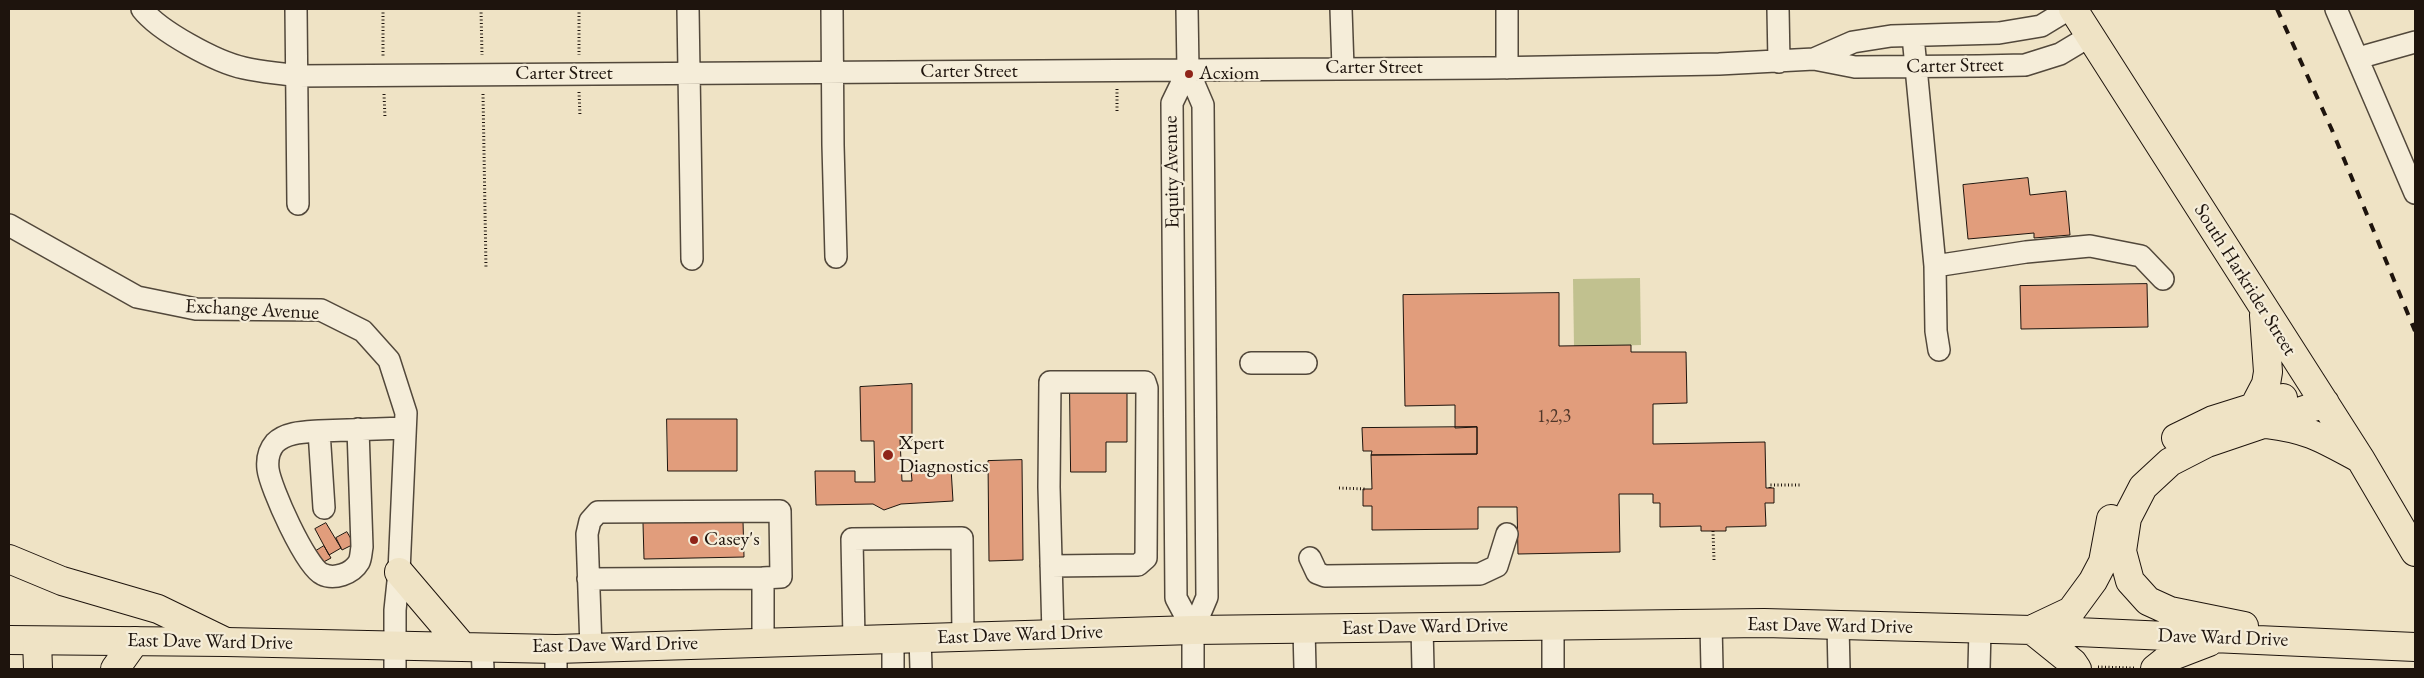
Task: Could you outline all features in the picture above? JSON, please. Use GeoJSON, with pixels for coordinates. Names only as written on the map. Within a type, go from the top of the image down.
{"type":"FeatureCollection","features":[{"type":"Feature","properties":{"kind":"main road","name":"South Harkrider Street"},"geometry":{"type":"LineString","coordinates":[[2073,9],[2361,460],[2415,552]]}},
{"type":"Feature","properties":{"kind":"main road"},"geometry":{"type":"LineString","coordinates":[[2259,415],[2268,372],[2263,308]]}},
{"type":"Feature","properties":{"kind":"main road"},"geometry":{"type":"LineString","coordinates":[[2306,641],[2170,611],[2148,601],[2130,582],[2122,551],[2126,518],[2143,486],[2170,462],[2259,415],[2320,396]]}},
{"type":"Feature","properties":{"kind":"main road"},"geometry":{"type":"LineString","coordinates":[[2086,668],[2073,663],[2032,630],[2071,611],[2093,581],[2103,562],[2108,528],[2122,487],[2146,459],[2177,438],[2213,420],[2259,415],[2315,434],[2361,460]]}},
{"type":"Feature","properties":{"kind":"main road"},"geometry":{"type":"LineString","coordinates":[[9,559],[62,581],[158,609],[226,642]]}},
{"type":"Feature","properties":{"kind":"main road"},"geometry":{"type":"LineString","coordinates":[[399,572],[476,654]]}},
{"type":"Feature","properties":{"kind":"main road","name":"East Dave Ward Drive"},"geometry":{"type":"LineString","coordinates":[[9,640],[226,642],[394,658],[476,654],[556,659],[591,648],[763,641],[1193,630],[1711,624],[2032,630]]}},
{"type":"Feature","properties":{"kind":"main road","name":"Dave Ward Drive"},"geometry":{"type":"LineString","coordinates":[[2032,630],[2415,647]]}},
{"type":"Feature","properties":{"kind":"main road"},"geometry":{"type":"LineString","coordinates":[[2146,669],[2170,657],[2219,638]]}},
{"type":"Feature","properties":{"kind":"main road"},"geometry":{"type":"LineString","coordinates":[[37,641],[38,669]]}},
{"type":"Feature","properties":{"kind":"main road"},"geometry":{"type":"LineString","coordinates":[[115,669],[135,641]]}},
{"type":"Feature","properties":{"kind":"street","name":"Carter Street"},"geometry":{"type":"LineString","coordinates":[[142,9],[148,18],[196,48],[242,68],[297,76],[1507,68],[1779,62],[1814,59],[1855,67],[2025,65],[2060,54],[2090,36]]}},
{"type":"Feature","properties":{"kind":"street"},"geometry":{"type":"LineString","coordinates":[[296,9],[298,204]]}},
{"type":"Feature","properties":{"kind":"street"},"geometry":{"type":"LineString","coordinates":[[688,9],[692,259]]}},
{"type":"Feature","properties":{"kind":"street"},"geometry":{"type":"LineString","coordinates":[[832,9],[836,257]]}},
{"type":"Feature","properties":{"kind":"street"},"geometry":{"type":"LineString","coordinates":[[1187,9],[1188,70]]}},
{"type":"Feature","properties":{"kind":"street"},"geometry":{"type":"LineString","coordinates":[[1341,9],[1343,68]]}},
{"type":"Feature","properties":{"kind":"street"},"geometry":{"type":"LineString","coordinates":[[1507,9],[1507,68]]}},
{"type":"Feature","properties":{"kind":"street"},"geometry":{"type":"LineString","coordinates":[[1778,9],[1779,62]]}},
{"type":"Feature","properties":{"kind":"street","name":"Carter Street"},"geometry":{"type":"LineString","coordinates":[[1814,59],[1853,42],[1891,36],[1999,33],[2041,26],[2069,9]]}},
{"type":"Feature","properties":{"kind":"street"},"geometry":{"type":"LineString","coordinates":[[2336,9],[2415,193]]}},
{"type":"Feature","properties":{"kind":"street"},"geometry":{"type":"LineString","coordinates":[[1913,36],[1935,266],[1936,331],[1940,350]]}},
{"type":"Feature","properties":{"kind":"street"},"geometry":{"type":"LineString","coordinates":[[2358,58],[2415,42]]}},
{"type":"Feature","properties":{"kind":"street","name":"Equity Avenue"},"geometry":{"type":"LineString","coordinates":[[1188,70],[1203,105],[1207,597],[1193,630],[1193,669]]}},
{"type":"Feature","properties":{"kind":"street","name":"Equity Avenue"},"geometry":{"type":"LineString","coordinates":[[1188,70],[1172,104],[1174,381],[1176,598],[1193,630]]}},
{"type":"Feature","properties":{"kind":"street"},"geometry":{"type":"LineString","coordinates":[[1172,150],[1203,150]]}},
{"type":"Feature","properties":{"kind":"street","name":"Exchange Avenue"},"geometry":{"type":"LineString","coordinates":[[9,225],[137,297],[196,309],[321,310],[363,331],[389,360],[406,413],[394,658]]}},
{"type":"Feature","properties":{"kind":"street"},"geometry":{"type":"LineString","coordinates":[[1935,266],[2026,252],[2090,246],[2141,256],[2162,279]]}},
{"type":"Feature","properties":{"kind":"street"},"geometry":{"type":"LineString","coordinates":[[1251,363],[1306,362]]}},
{"type":"Feature","properties":{"kind":"street"},"geometry":{"type":"LineString","coordinates":[[1174,381],[1205,380]]}},
{"type":"Feature","properties":{"kind":"street"},"geometry":{"type":"LineString","coordinates":[[1051,566],[1138,565],[1146,558],[1147,388],[1145,382],[1050,382],[1051,566],[1053,634]]}},
{"type":"Feature","properties":{"kind":"street"},"geometry":{"type":"LineString","coordinates":[[358,429],[362,547],[360,561],[344,575],[317,558],[272,488],[268,457],[275,444],[285,437],[297,433],[358,429],[405,428]]}},
{"type":"Feature","properties":{"kind":"street"},"geometry":{"type":"LineString","coordinates":[[319,431],[324,508]]}},
{"type":"Feature","properties":{"kind":"street"},"geometry":{"type":"LineString","coordinates":[[588,579],[781,577],[780,510],[598,512],[590,521],[587,534],[588,579],[591,648]]}},
{"type":"Feature","properties":{"kind":"street"},"geometry":{"type":"LineString","coordinates":[[1310,558],[1317,573],[1325,576],[1480,574],[1497,566],[1507,534]]}},
{"type":"Feature","properties":{"kind":"street"},"geometry":{"type":"LineString","coordinates":[[854,640],[852,540],[962,538],[963,637]]}},
{"type":"Feature","properties":{"kind":"street"},"geometry":{"type":"LineString","coordinates":[[763,578],[763,641]]}},
{"type":"Feature","properties":{"kind":"street"},"geometry":{"type":"LineString","coordinates":[[1711,624],[1712,669]]}},
{"type":"Feature","properties":{"kind":"street"},"geometry":{"type":"LineString","coordinates":[[1838,625],[1839,669]]}},
{"type":"Feature","properties":{"kind":"street"},"geometry":{"type":"LineString","coordinates":[[1553,626],[1553,669]]}},
{"type":"Feature","properties":{"kind":"street"},"geometry":{"type":"LineString","coordinates":[[1422,627],[1422,669]]}},
{"type":"Feature","properties":{"kind":"street"},"geometry":{"type":"LineString","coordinates":[[1304,629],[1305,669]]}},
{"type":"Feature","properties":{"kind":"street"},"geometry":{"type":"LineString","coordinates":[[1979,669],[1980,629]]}},
{"type":"Feature","properties":{"kind":"street"},"geometry":{"type":"LineString","coordinates":[[894,669],[906,638]]}},
{"type":"Feature","properties":{"kind":"street"},"geometry":{"type":"LineString","coordinates":[[906,638],[921,669]]}},
{"type":"Feature","properties":{"kind":"path"},"geometry":{"type":"LineString","coordinates":[[481,9],[486,268]]}},
{"type":"Feature","properties":{"kind":"path"},"geometry":{"type":"LineString","coordinates":[[1770,488],[1770,485],[1802,485]]}},
{"type":"Feature","properties":{"kind":"path"},"geometry":{"type":"LineString","coordinates":[[1339,488],[1367,488]]}},
{"type":"Feature","properties":{"kind":"path"},"geometry":{"type":"LineString","coordinates":[[1713,531],[1714,560]]}},
{"type":"Feature","properties":{"kind":"path"},"geometry":{"type":"LineString","coordinates":[[2086,668],[2146,669]]}},
{"type":"Feature","properties":{"kind":"green space"},"geometry":{"type":"Polygon","coordinates":[[[1640,278],[1641,345],[1574,347],[1573,279],[1640,278]]]}},
{"type":"Feature","properties":{"kind":"building"},"geometry":{"type":"Polygon","coordinates":[[[2028,178],[2030,195],[2066,191],[2070,235],[2034,238],[2034,233],[1968,239],[1963,185],[2028,178]]]}},
{"type":"Feature","properties":{"kind":"building"},"geometry":{"type":"Polygon","coordinates":[[[2147,284],[2148,327],[2021,329],[2020,286],[2147,284]]]}},
{"type":"Feature","properties":{"kind":"building"},"geometry":{"type":"Polygon","coordinates":[[[1559,293],[1559,346],[1631,345],[1631,352],[1686,352],[1687,403],[1653,404],[1653,444],[1765,442],[1766,488],[1774,488],[1774,503],[1765,503],[1766,526],[1726,527],[1726,531],[1701,531],[1701,526],[1660,527],[1660,503],[1653,503],[1653,494],[1619,494],[1620,552],[1518,554],[1517,507],[1478,507],[1478,529],[1372,530],[1372,506],[1363,506],[1363,489],[1372,489],[1371,455],[1477,454],[1477,427],[1455,428],[1455,405],[1405,406],[1403,295],[1559,293]]]}},
{"type":"Feature","properties":{"kind":"building","name":"Xpert Diagnostics"},"geometry":{"type":"Polygon","coordinates":[[[912,384],[912,440],[900,440],[902,481],[912,481],[911,470],[951,468],[953,501],[901,504],[884,510],[873,504],[816,505],[815,471],[855,471],[855,482],[875,482],[874,441],[861,441],[860,387],[912,384]]]}},
{"type":"Feature","properties":{"kind":"building"},"geometry":{"type":"Polygon","coordinates":[[[1070,393],[1127,393],[1127,442],[1106,442],[1106,472],[1071,472],[1070,393]]]}},
{"type":"Feature","properties":{"kind":"building"},"geometry":{"type":"Polygon","coordinates":[[[667,419],[737,419],[737,471],[668,471],[667,419]]]}},
{"type":"Feature","properties":{"kind":"building"},"geometry":{"type":"Polygon","coordinates":[[[1477,427],[1477,454],[1371,455],[1372,451],[1363,451],[1362,428],[1477,427]]]}},
{"type":"Feature","properties":{"kind":"building"},"geometry":{"type":"Polygon","coordinates":[[[1022,460],[1023,560],[989,561],[988,461],[1022,460]]]}},
{"type":"Feature","properties":{"kind":"building","name":"Casey's"},"geometry":{"type":"Polygon","coordinates":[[[743,521],[744,557],[644,559],[643,523],[743,521]]]}},
{"type":"Feature","properties":{"kind":"building"},"geometry":{"type":"Polygon","coordinates":[[[326,523],[341,548],[329,555],[315,529],[326,523]]]}},
{"type":"Feature","properties":{"kind":"building"},"geometry":{"type":"Polygon","coordinates":[[[347,532],[354,544],[342,550],[336,538],[347,532]]]}},
{"type":"Feature","properties":{"kind":"building"},"geometry":{"type":"Polygon","coordinates":[[[324,546],[331,558],[318,565],[311,554],[324,546]]]}},
{"type":"Feature","properties":{"kind":"railway"},"geometry":{"type":"LineString","coordinates":[[2277,9],[2332,130],[2415,331]]}},
{"type":"Feature","properties":{"kind":"place","name":"Acxiom"},"geometry":{"type":"Point","coordinates":[1189,74]}},
{"type":"Feature","properties":{"kind":"place","name":"Xpert Diagnostics"},"geometry":{"type":"Point","coordinates":[888,455]}},
{"type":"Feature","properties":{"kind":"place","name":"Casey's"},"geometry":{"type":"Point","coordinates":[694,540]}}]}
